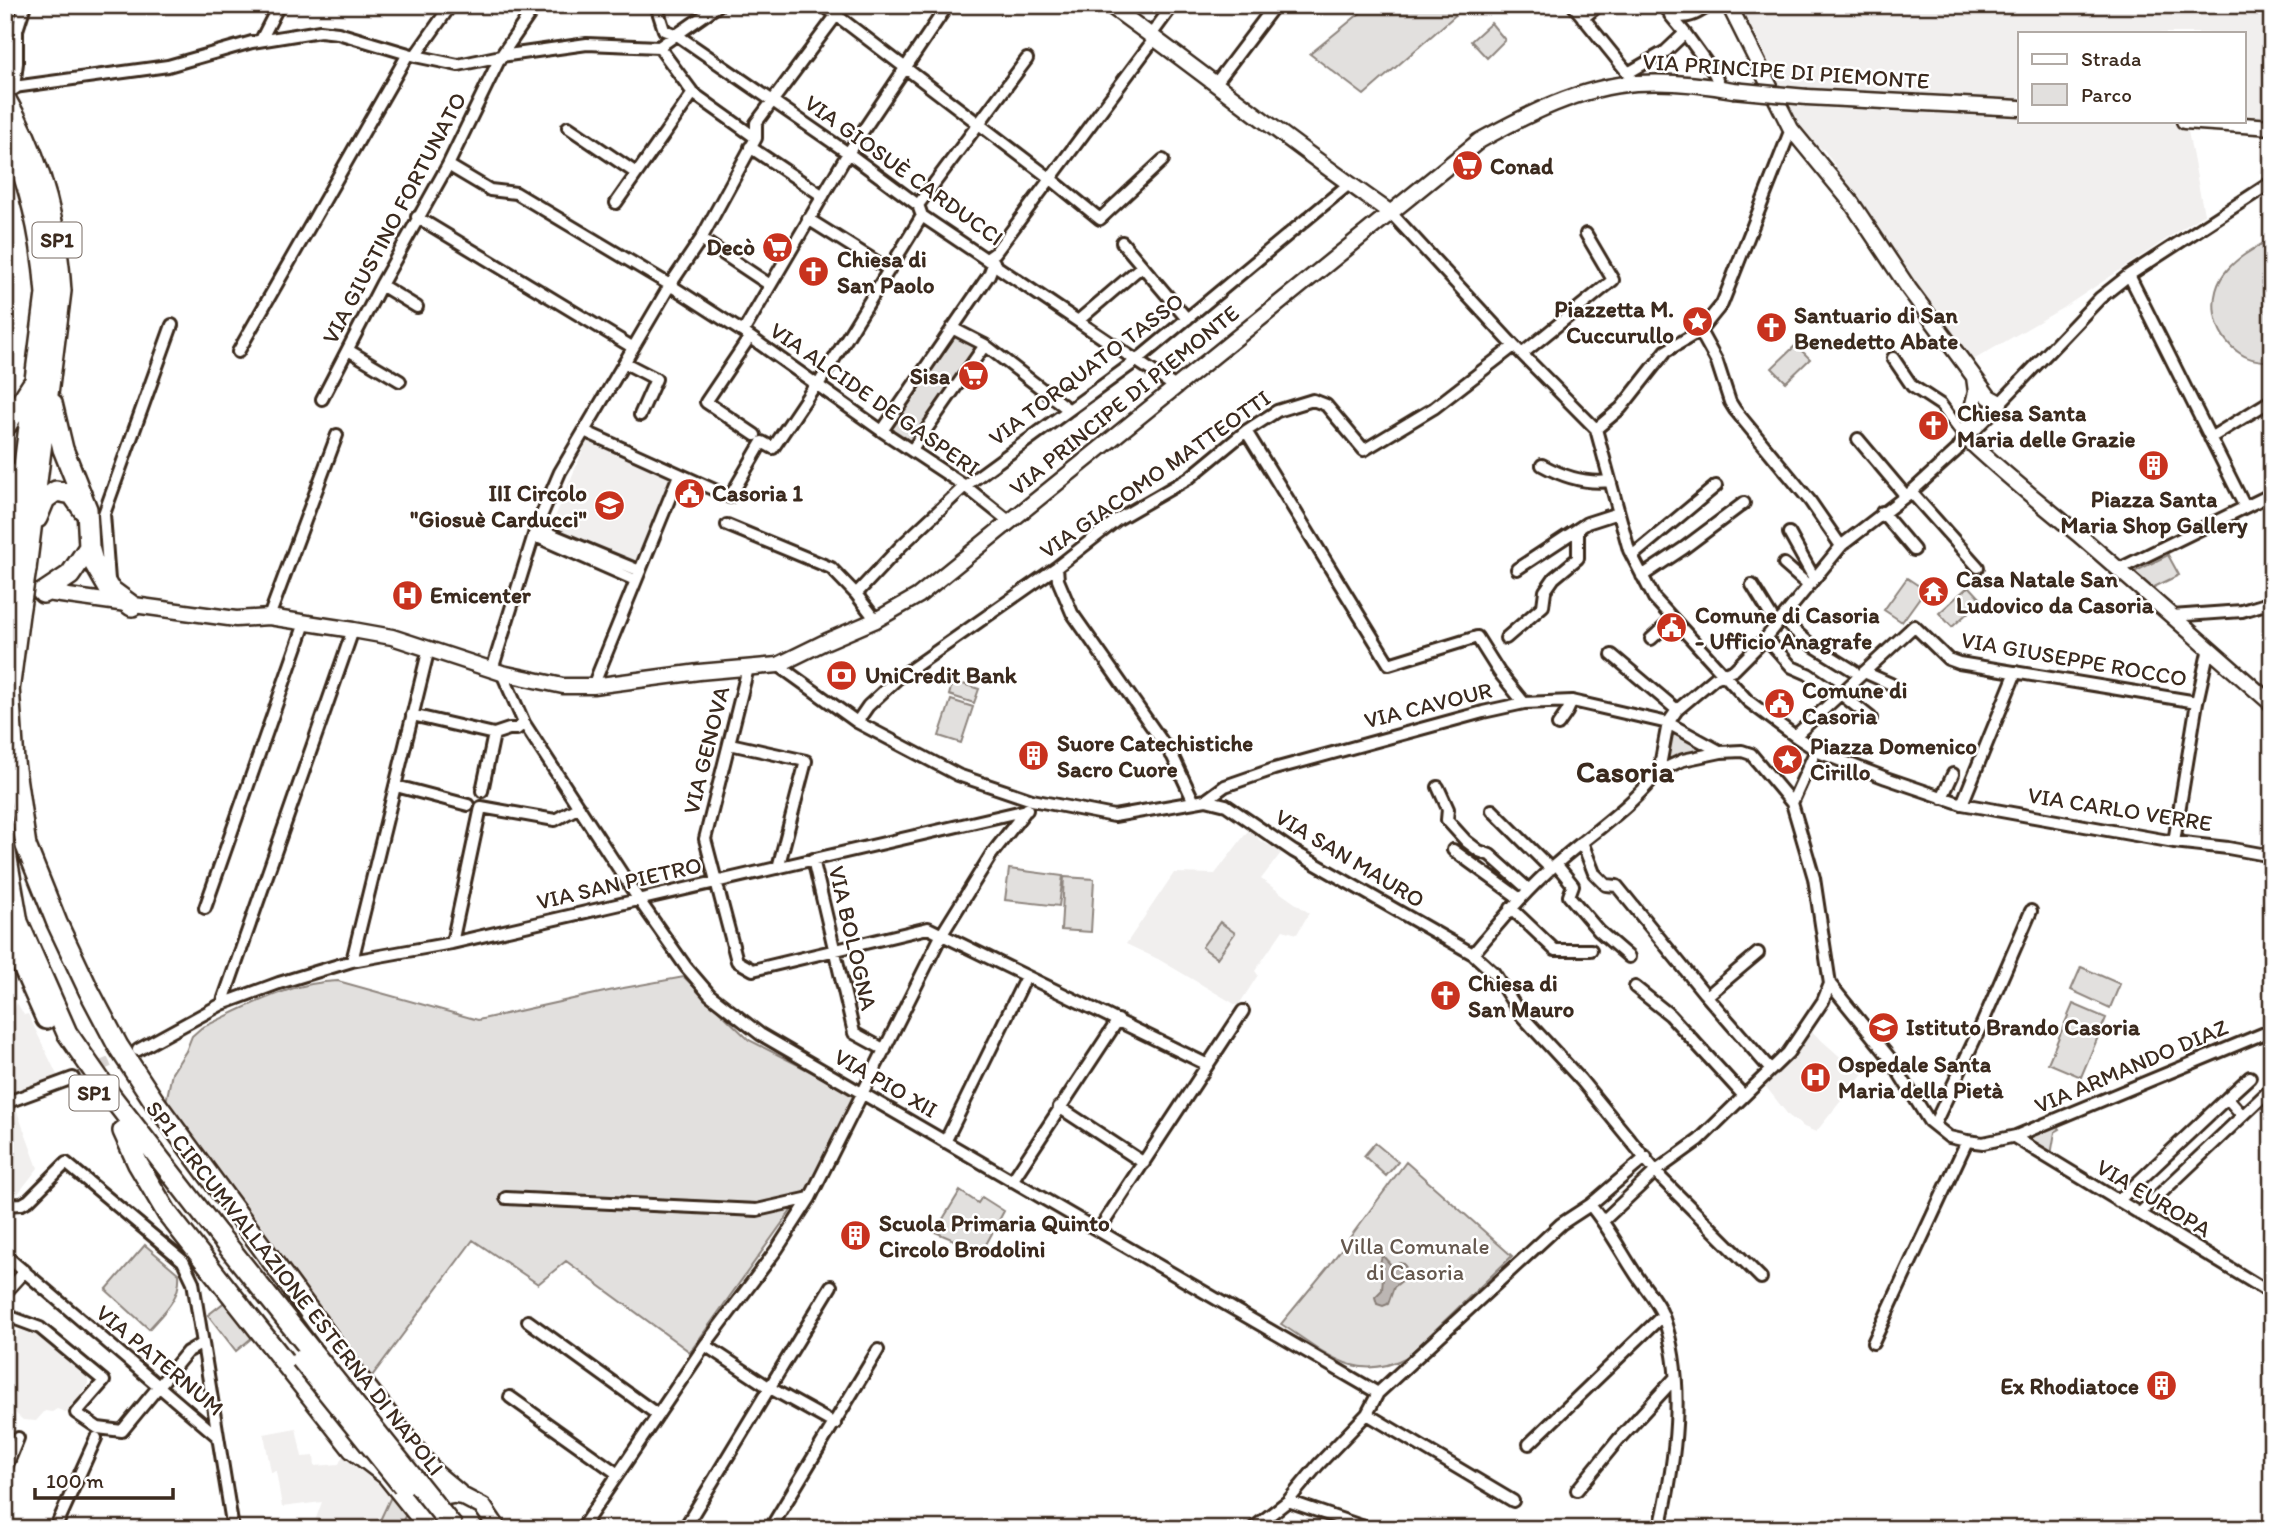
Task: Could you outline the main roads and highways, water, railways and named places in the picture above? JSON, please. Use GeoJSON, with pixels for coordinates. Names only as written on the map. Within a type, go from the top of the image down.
{"type":"FeatureCollection","features":[{"type":"Feature","properties":{"kind":"highway","name":"SP1"},"geometry":{"type":"LineString","coordinates":[[10,92],[17,152]]}},
{"type":"Feature","properties":{"kind":"highway"},"geometry":{"type":"LineString","coordinates":[[10,92],[43,149],[67,223],[71,271],[66,307],[48,340]]}},
{"type":"Feature","properties":{"kind":"highway","name":"SP1"},"geometry":{"type":"LineString","coordinates":[[5,129],[52,215],[59,249],[61,291],[48,340],[12,609],[5,724]]}},
{"type":"Feature","properties":{"kind":"highway"},"geometry":{"type":"LineString","coordinates":[[17,152],[16,186],[30,239],[48,340]]}},
{"type":"Feature","properties":{"kind":"highway"},"geometry":{"type":"LineString","coordinates":[[5,427],[43,384]]}},
{"type":"Feature","properties":{"kind":"highway"},"geometry":{"type":"LineString","coordinates":[[43,384],[63,449],[87,509],[89,547],[99,573],[109,589],[132,606]]}},
{"type":"Feature","properties":{"kind":"highway"},"geometry":{"type":"LineString","coordinates":[[5,470],[12,477],[16,491],[13,513],[22,537]]}},
{"type":"Feature","properties":{"kind":"highway"},"geometry":{"type":"LineString","coordinates":[[22,537],[45,499],[57,491],[72,494],[84,511],[89,525]]}},
{"type":"Feature","properties":{"kind":"highway"},"geometry":{"type":"LineString","coordinates":[[43,593],[70,575],[89,547]]}},
{"type":"Feature","properties":{"kind":"highway"},"geometry":{"type":"LineString","coordinates":[[9,686],[13,762],[26,846],[57,923],[118,1046],[154,1101],[350,1367],[433,1473],[458,1494]]}},
{"type":"Feature","properties":{"kind":"highway","name":"SP1 CIRCUMVALLAZIONE ESTERNA DI NAPOLI"},"geometry":{"type":"LineString","coordinates":[[5,847],[18,922],[67,1033],[214,1239],[432,1527]]}},
{"type":"Feature","properties":{"kind":"highway","name":"SP1 CIRCUMVALLAZIONE ESTERNA DI NAPOLI"},"geometry":{"type":"LineString","coordinates":[[5,927],[56,1039],[123,1131],[454,1529]]}},
{"type":"Feature","properties":{"kind":"highway"},"geometry":{"type":"LineString","coordinates":[[123,1131],[138,1164],[167,1213],[353,1449],[387,1475],[432,1527]]}},
{"type":"Feature","properties":{"kind":"main road"},"geometry":{"type":"LineString","coordinates":[[5,15],[10,5]]}},
{"type":"Feature","properties":{"kind":"main road"},"geometry":{"type":"LineString","coordinates":[[1109,5],[1391,213]]}},
{"type":"Feature","properties":{"kind":"main road"},"geometry":{"type":"LineString","coordinates":[[1728,5],[1791,129],[1851,202],[1909,289],[1974,376],[1987,404],[1965,438],[2272,704]]}},
{"type":"Feature","properties":{"kind":"main road"},"geometry":{"type":"LineString","coordinates":[[5,60],[10,92]]}},
{"type":"Feature","properties":{"kind":"main road","name":"VIA PRINCIPE DI PIEMONTE"},"geometry":{"type":"LineString","coordinates":[[5,588],[236,619],[269,617],[353,630],[392,637],[497,672],[563,686],[593,686],[778,665],[876,620],[918,596],[1479,141],[1549,106],[1631,78],[1807,97],[2018,108]]}},
{"type":"Feature","properties":{"kind":"main road"},"geometry":{"type":"LineString","coordinates":[[2199,122],[2272,127]]}},
{"type":"Feature","properties":{"kind":"main road"},"geometry":{"type":"LineString","coordinates":[[432,1527],[425,1516],[430,1503],[441,1497],[458,1494],[483,1507],[498,1529]]}},
{"type":"Feature","properties":{"kind":"tunnel"},"geometry":{"type":"LineString","coordinates":[[73,1078],[126,1055]]}},
{"type":"Feature","properties":{"kind":"place","name":"Conad"},"geometry":{"type":"Point","coordinates":[1467,166]}},
{"type":"Feature","properties":{"kind":"place","name":"Decò"},"geometry":{"type":"Point","coordinates":[778,247]}},
{"type":"Feature","properties":{"kind":"place","name":"Chiesa di San Paolo"},"geometry":{"type":"Point","coordinates":[814,272]}},
{"type":"Feature","properties":{"kind":"place","name":"Piazzetta M. Cuccurullo"},"geometry":{"type":"Point","coordinates":[1697,322]}},
{"type":"Feature","properties":{"kind":"place","name":"Santuario di San Benedetto Abate"},"geometry":{"type":"Point","coordinates":[1771,328]}},
{"type":"Feature","properties":{"kind":"place","name":"Sisa"},"geometry":{"type":"Point","coordinates":[973,376]}},
{"type":"Feature","properties":{"kind":"place","name":"Chiesa Santa Maria delle Grazie"},"geometry":{"type":"Point","coordinates":[1934,426]}},
{"type":"Feature","properties":{"kind":"place","name":"Piazza Santa Maria Shop Gallery"},"geometry":{"type":"Point","coordinates":[2154,465]}},
{"type":"Feature","properties":{"kind":"place","name":"Casoria 1"},"geometry":{"type":"Point","coordinates":[689,493]}},
{"type":"Feature","properties":{"kind":"place","name":"III Circolo \"Giosuè Carducci\""},"geometry":{"type":"Point","coordinates":[610,506]}},
{"type":"Feature","properties":{"kind":"place","name":"Casa Natale San Ludovico da Casoria"},"geometry":{"type":"Point","coordinates":[1933,592]}},
{"type":"Feature","properties":{"kind":"place","name":"Emicenter"},"geometry":{"type":"Point","coordinates":[407,595]}},
{"type":"Feature","properties":{"kind":"place","name":"Comune di Casoria - Ufficio Anagrafe"},"geometry":{"type":"Point","coordinates":[1672,628]}},
{"type":"Feature","properties":{"kind":"place","name":"UniCredit Bank"},"geometry":{"type":"Point","coordinates":[842,675]}},
{"type":"Feature","properties":{"kind":"place","name":"Comune di Casoria"},"geometry":{"type":"Point","coordinates":[1779,703]}},
{"type":"Feature","properties":{"kind":"place","name":"Suore Catechistiche Sacro Cuore"},"geometry":{"type":"Point","coordinates":[1034,756]}},
{"type":"Feature","properties":{"kind":"place","name":"Piazza Domenico Cirillo"},"geometry":{"type":"Point","coordinates":[1787,759]}},
{"type":"Feature","properties":{"kind":"place","name":"Chiesa di San Mauro"},"geometry":{"type":"Point","coordinates":[1445,996]}},
{"type":"Feature","properties":{"kind":"place","name":"Istituto Brando Casoria"},"geometry":{"type":"Point","coordinates":[1883,1027]}},
{"type":"Feature","properties":{"kind":"place","name":"Ospedale Santa Maria della Pietà"},"geometry":{"type":"Point","coordinates":[1815,1077]}},
{"type":"Feature","properties":{"kind":"place","name":"Scuola Primaria Quinto Circolo Brodolini"},"geometry":{"type":"Point","coordinates":[856,1236]}},
{"type":"Feature","properties":{"kind":"place","name":"Ex Rhodiatoce"},"geometry":{"type":"Point","coordinates":[2162,1386]}},
{"type":"Feature","properties":{"kind":"district","name":"Casoria"},"geometry":{"type":"Point","coordinates":[1625,772]}},
{"type":"Feature","properties":{"kind":"park label","name":"Villa Comunale di Casoria"},"geometry":{"type":"Point","coordinates":[1415,1259]}}]}
